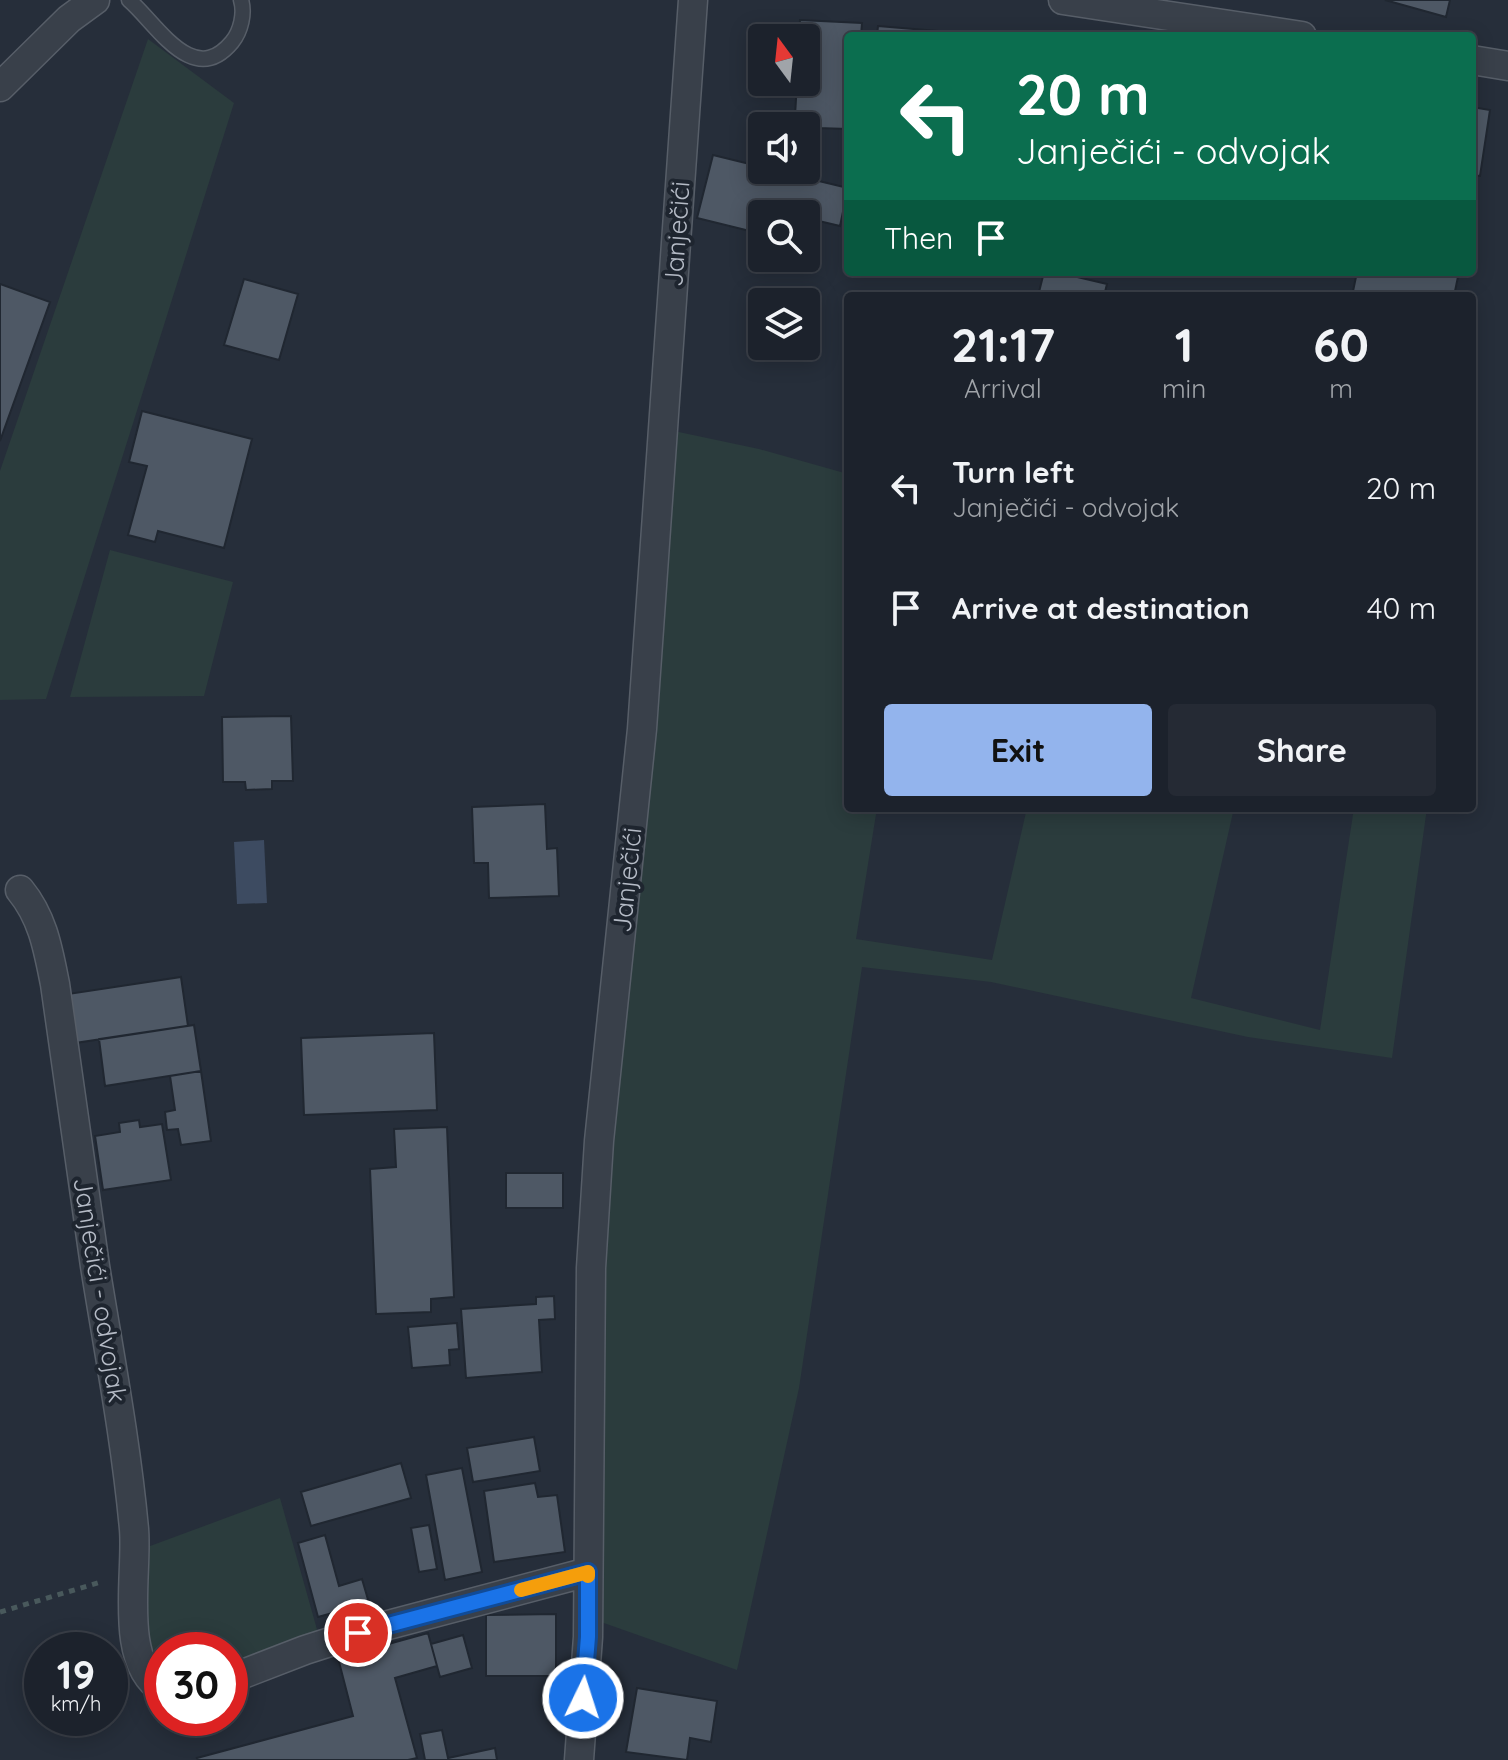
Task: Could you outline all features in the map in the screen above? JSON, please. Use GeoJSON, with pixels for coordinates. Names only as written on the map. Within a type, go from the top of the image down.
{"type":"FeatureCollection","features":[{"type":"Feature","properties":{"kind":"street"},"geometry":{"type":"LineString","coordinates":[[0,87],[69,19],[95,0]]}},
{"type":"Feature","properties":{"kind":"street","name":"Janječići"},"geometry":{"type":"LineString","coordinates":[[579,1760],[588,1637],[591,1276],[598,1157],[642,729],[693,0]]}},
{"type":"Feature","properties":{"kind":"street"},"geometry":{"type":"LineString","coordinates":[[1063,0],[1275,32]]}},
{"type":"Feature","properties":{"kind":"street"},"geometry":{"type":"LineString","coordinates":[[1476,61],[1508,66]]}},
{"type":"Feature","properties":{"kind":"street","name":"Janječići - odvojak"},"geometry":{"type":"LineString","coordinates":[[20,890],[33,907],[45,934],[55,984],[125,1452],[134,1533],[135,1637],[144,1670]]}},
{"type":"Feature","properties":{"kind":"street"},"geometry":{"type":"LineString","coordinates":[[248,1672],[358,1633],[588,1572]]}},
{"type":"Feature","properties":{"kind":"lane"},"geometry":{"type":"LineString","coordinates":[[129,0],[181,53],[194,59],[218,54],[237,36],[241,23],[241,0]]}},
{"type":"Feature","properties":{"kind":"path"},"geometry":{"type":"LineString","coordinates":[[0,1612],[133,1573]]}},
{"type":"Feature","properties":{"kind":"shaded area"},"geometry":{"type":"Polygon","coordinates":[[[148,39],[234,103],[46,699],[0,700],[0,471],[148,39]]]}},
{"type":"Feature","properties":{"kind":"shaded area"},"geometry":{"type":"Polygon","coordinates":[[[674,431],[759,449],[844,473],[844,812],[876,812],[856,939],[992,960],[1026,812],[1233,812],[1191,998],[1320,1030],[1353,812],[1426,812],[1392,1058],[1248,1037],[991,982],[862,967],[799,1388],[737,1670],[601,1622],[602,1278],[674,431]]]}},
{"type":"Feature","properties":{"kind":"shaded area"},"geometry":{"type":"Polygon","coordinates":[[[110,550],[233,582],[204,696],[70,697],[110,550]]]}},
{"type":"Feature","properties":{"kind":"shaded area"},"geometry":{"type":"Polygon","coordinates":[[[280,1498],[318,1633],[248,1659],[248,1632],[148,1632],[142,1549],[280,1498]]]}},
{"type":"Feature","properties":{"kind":"water"},"geometry":{"type":"Polygon","coordinates":[[[264,840],[267,903],[237,904],[234,842],[264,840]]]}},
{"type":"Feature","properties":{"kind":"building"},"geometry":{"type":"Polygon","coordinates":[[[1385,0],[1450,0],[1446,17],[1385,0]]]}},
{"type":"Feature","properties":{"kind":"building"},"geometry":{"type":"Polygon","coordinates":[[[800,20],[862,23],[861,32],[844,32],[844,129],[820,128],[820,112],[795,112],[796,96],[820,96],[820,24],[800,24],[800,20]]]}},
{"type":"Feature","properties":{"kind":"building"},"geometry":{"type":"Polygon","coordinates":[[[878,26],[949,32],[877,32],[878,26]]]}},
{"type":"Feature","properties":{"kind":"building"},"geometry":{"type":"Polygon","coordinates":[[[1476,108],[1490,110],[1480,176],[1476,176],[1476,108]]]}},
{"type":"Feature","properties":{"kind":"building"},"geometry":{"type":"Polygon","coordinates":[[[713,155],[748,164],[748,184],[820,184],[820,181],[844,187],[840,226],[820,221],[820,200],[748,200],[748,231],[697,218],[713,155]]]}},
{"type":"Feature","properties":{"kind":"building"},"geometry":{"type":"Polygon","coordinates":[[[1043,276],[1073,276],[1107,284],[1105,292],[1039,292],[1043,276]]]}},
{"type":"Feature","properties":{"kind":"building"},"geometry":{"type":"Polygon","coordinates":[[[1356,276],[1458,276],[1455,292],[1353,292],[1356,276]]]}},
{"type":"Feature","properties":{"kind":"building"},"geometry":{"type":"Polygon","coordinates":[[[244,279],[298,294],[279,360],[224,345],[244,279]]]}},
{"type":"Feature","properties":{"kind":"building"},"geometry":{"type":"Polygon","coordinates":[[[0,284],[50,302],[0,441],[0,284]]]}},
{"type":"Feature","properties":{"kind":"building"},"geometry":{"type":"Polygon","coordinates":[[[142,411],[252,439],[224,548],[158,531],[155,542],[128,535],[147,466],[129,462],[142,411]]]}},
{"type":"Feature","properties":{"kind":"building"},"geometry":{"type":"Polygon","coordinates":[[[291,716],[293,781],[272,781],[272,789],[246,790],[245,782],[223,782],[222,717],[291,716]]]}},
{"type":"Feature","properties":{"kind":"building"},"geometry":{"type":"Polygon","coordinates":[[[545,804],[547,849],[557,848],[559,896],[489,898],[488,863],[474,863],[472,807],[545,804]]]}},
{"type":"Feature","properties":{"kind":"building"},"geometry":{"type":"Polygon","coordinates":[[[181,977],[188,1026],[75,1043],[68,994],[181,977]]]}},
{"type":"Feature","properties":{"kind":"building"},"geometry":{"type":"Polygon","coordinates":[[[194,1025],[201,1071],[105,1086],[99,1039],[194,1025]]]}},
{"type":"Feature","properties":{"kind":"building"},"geometry":{"type":"Polygon","coordinates":[[[434,1033],[437,1110],[304,1115],[301,1038],[434,1033]]]}},
{"type":"Feature","properties":{"kind":"building"},"geometry":{"type":"Polygon","coordinates":[[[201,1071],[211,1141],[181,1145],[178,1129],[167,1130],[165,1112],[175,1110],[170,1076],[201,1071]]]}},
{"type":"Feature","properties":{"kind":"building"},"geometry":{"type":"Polygon","coordinates":[[[139,1120],[140,1127],[162,1124],[171,1180],[103,1190],[95,1136],[120,1132],[119,1123],[139,1120]]]}},
{"type":"Feature","properties":{"kind":"building"},"geometry":{"type":"Polygon","coordinates":[[[447,1127],[454,1297],[431,1299],[431,1312],[376,1314],[370,1169],[396,1167],[394,1129],[447,1127]]]}},
{"type":"Feature","properties":{"kind":"building"},"geometry":{"type":"Polygon","coordinates":[[[506,1173],[563,1173],[563,1208],[506,1208],[506,1173]]]}},
{"type":"Feature","properties":{"kind":"building"},"geometry":{"type":"Polygon","coordinates":[[[554,1296],[555,1319],[539,1320],[542,1372],[466,1378],[461,1309],[536,1304],[536,1297],[554,1296]]]}},
{"type":"Feature","properties":{"kind":"building"},"geometry":{"type":"Polygon","coordinates":[[[457,1323],[459,1349],[449,1350],[450,1365],[412,1368],[408,1327],[457,1323]]]}},
{"type":"Feature","properties":{"kind":"building"},"geometry":{"type":"Polygon","coordinates":[[[534,1437],[540,1471],[473,1482],[467,1448],[534,1437]]]}},
{"type":"Feature","properties":{"kind":"building"},"geometry":{"type":"Polygon","coordinates":[[[401,1463],[411,1498],[311,1526],[301,1492],[401,1463]]]}},
{"type":"Feature","properties":{"kind":"building"},"geometry":{"type":"Polygon","coordinates":[[[462,1468],[482,1572],[445,1580],[426,1475],[462,1468]]]}},
{"type":"Feature","properties":{"kind":"building"},"geometry":{"type":"Polygon","coordinates":[[[535,1483],[538,1497],[557,1495],[565,1552],[494,1562],[484,1491],[535,1483]]]}},
{"type":"Feature","properties":{"kind":"building"},"geometry":{"type":"Polygon","coordinates":[[[429,1525],[437,1569],[419,1572],[411,1528],[429,1525]]]}},
{"type":"Feature","properties":{"kind":"building"},"geometry":{"type":"Polygon","coordinates":[[[325,1535],[339,1586],[362,1579],[369,1603],[318,1617],[298,1543],[325,1535]]]}},
{"type":"Feature","properties":{"kind":"building"},"geometry":{"type":"Polygon","coordinates":[[[556,1614],[556,1676],[486,1676],[486,1615],[556,1614]]]}},
{"type":"Feature","properties":{"kind":"building"},"geometry":{"type":"Polygon","coordinates":[[[428,1633],[437,1666],[395,1678],[417,1758],[198,1760],[353,1716],[338,1658],[428,1633]]]}},
{"type":"Feature","properties":{"kind":"building"},"geometry":{"type":"Polygon","coordinates":[[[463,1635],[472,1668],[440,1677],[431,1644],[463,1635]]]}},
{"type":"Feature","properties":{"kind":"building"},"geometry":{"type":"Polygon","coordinates":[[[637,1688],[717,1701],[711,1742],[690,1738],[687,1760],[626,1752],[637,1688]]]}},
{"type":"Feature","properties":{"kind":"building"},"geometry":{"type":"Polygon","coordinates":[[[442,1730],[448,1758],[495,1748],[497,1760],[425,1760],[420,1734],[442,1730]]]}},
{"type":"Feature","properties":{"kind":"slow traffic"},"geometry":{"type":"LineString","coordinates":[[521,1590],[588,1572],[588,1576]]}},
{"type":"Feature","properties":{"kind":"route"},"geometry":{"type":"LineString","coordinates":[[358,1633],[588,1572],[588,1637],[583,1698]]}}]}
